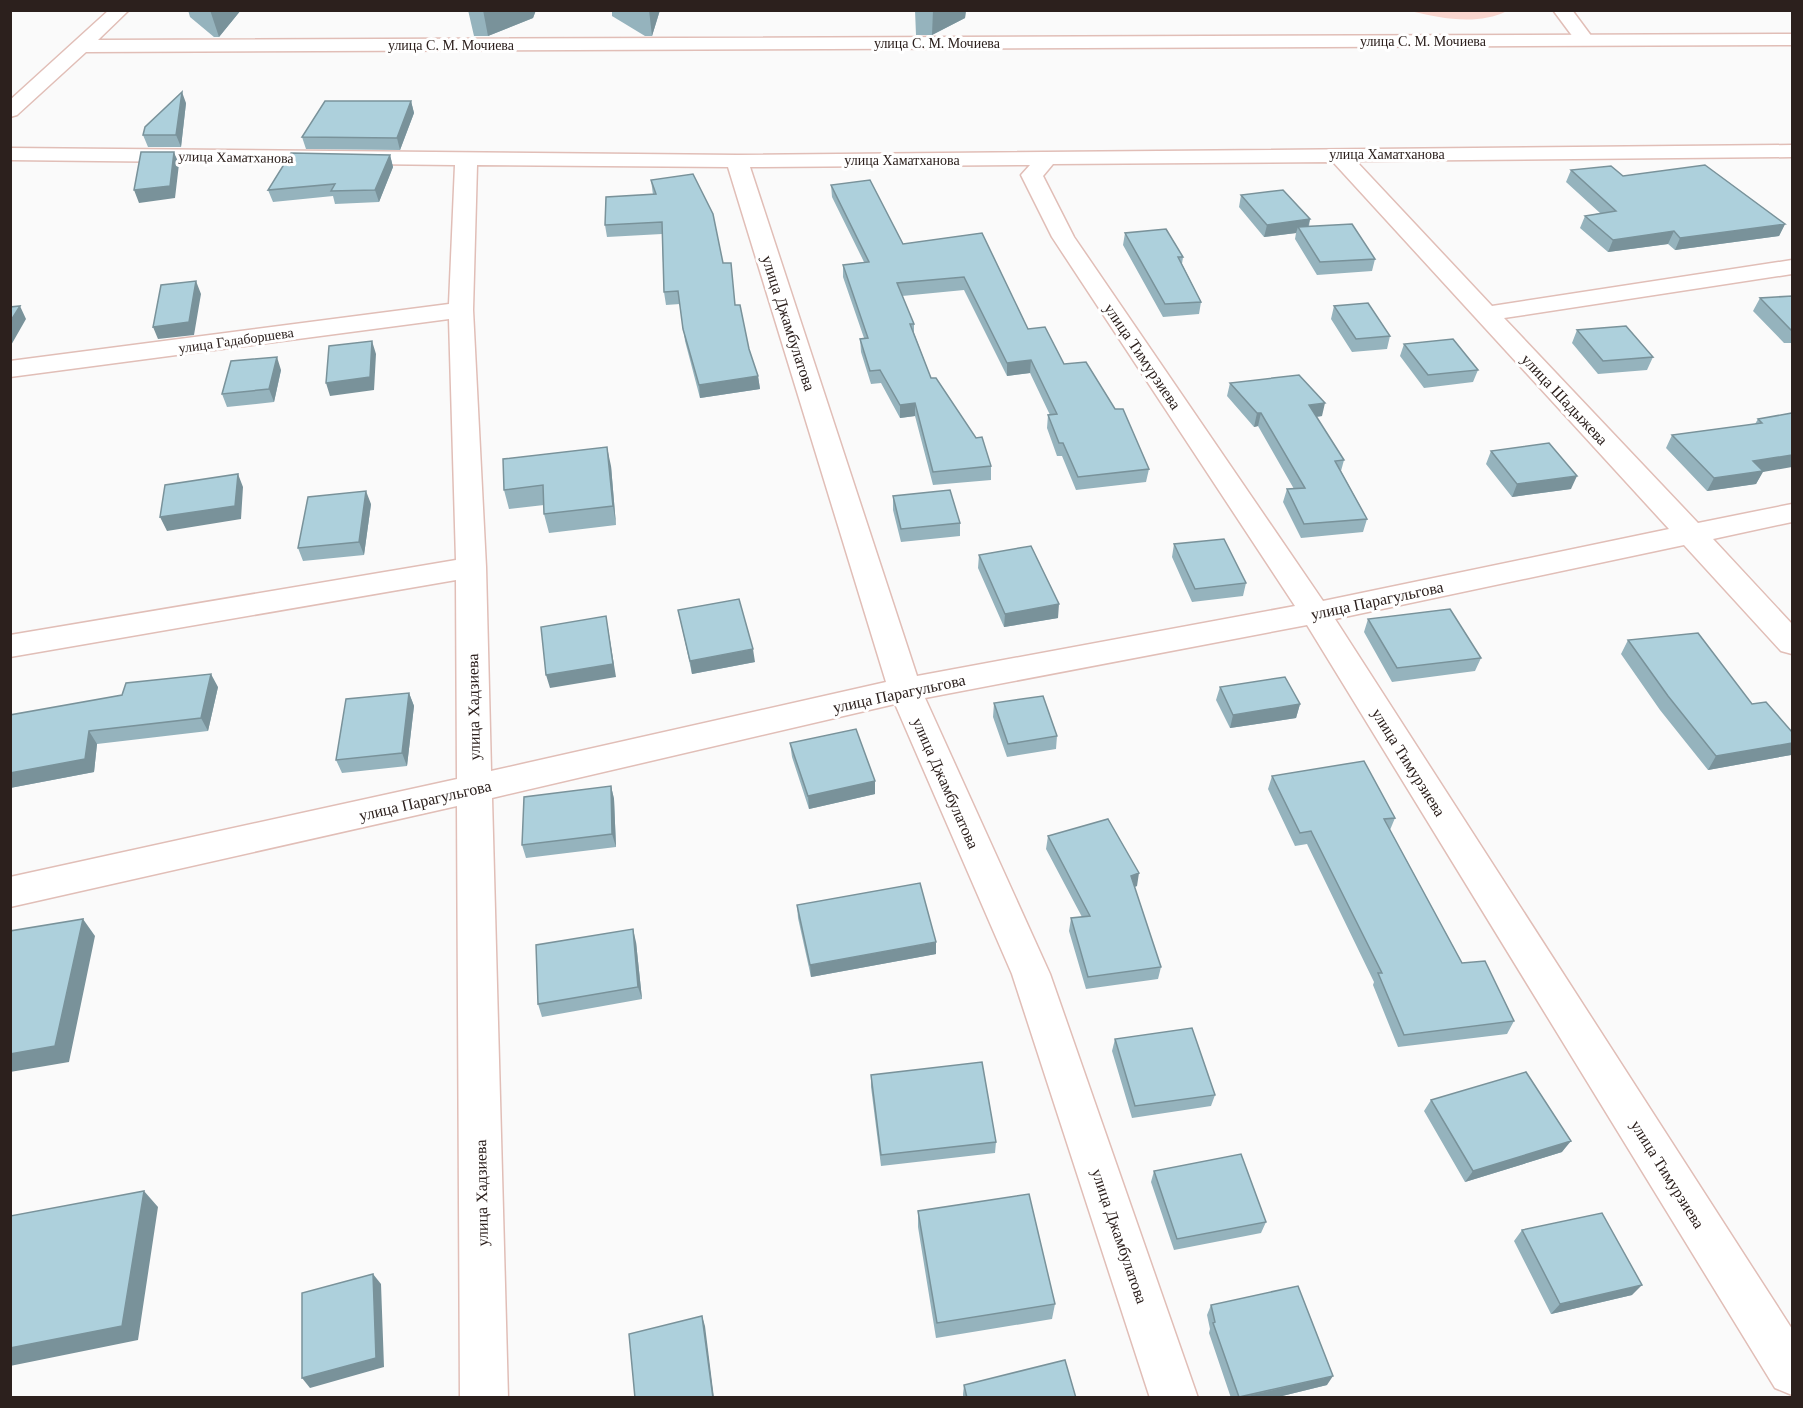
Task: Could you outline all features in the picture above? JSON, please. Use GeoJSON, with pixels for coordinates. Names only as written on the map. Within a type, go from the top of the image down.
{"type":"FeatureCollection","features":[{"type":"Feature","properties":{"kind":"street"},"geometry":{"type":"LineString","coordinates":[[10,111],[120,10]]}},
{"type":"Feature","properties":{"kind":"street"},"geometry":{"type":"LineString","coordinates":[[1562,10],[1586,41]]}},
{"type":"Feature","properties":{"kind":"street","name":"улица С. М. Мочиева"},"geometry":{"type":"LineString","coordinates":[[81,46],[1792,40]]}},
{"type":"Feature","properties":{"kind":"street","name":"улица Хаматханова"},"geometry":{"type":"LineString","coordinates":[[10,154],[737,161],[1046,160],[1792,151]]}},
{"type":"Feature","properties":{"kind":"street","name":"улица Шадыжева"},"geometry":{"type":"LineString","coordinates":[[1338,155],[1792,643]]}},
{"type":"Feature","properties":{"kind":"street","name":"улица Хадзиева"},"geometry":{"type":"LineString","coordinates":[[466,160],[461,310],[471,567],[483,1398]]}},
{"type":"Feature","properties":{"kind":"street","name":"улица Тимурзиева"},"geometry":{"type":"LineString","coordinates":[[1046,160],[1032,175],[1063,237],[1315,613],[1792,1371]]}},
{"type":"Feature","properties":{"kind":"street","name":"улица Джамбулатова"},"geometry":{"type":"LineString","coordinates":[[737,161],[905,690],[1031,974],[1174,1398]]}},
{"type":"Feature","properties":{"kind":"street"},"geometry":{"type":"LineString","coordinates":[[1485,314],[1792,267]]}},
{"type":"Feature","properties":{"kind":"street","name":"улица Гадаборшева"},"geometry":{"type":"LineString","coordinates":[[10,369],[461,310]]}},
{"type":"Feature","properties":{"kind":"street","name":"улица Парагульгова"},"geometry":{"type":"LineString","coordinates":[[10,892],[174,857],[905,690],[1315,613],[1792,513]]}},
{"type":"Feature","properties":{"kind":"street"},"geometry":{"type":"LineString","coordinates":[[10,646],[471,567]]}},
{"type":"Feature","properties":{"kind":"shaded area"},"geometry":{"type":"Polygon","coordinates":[[[1410,11],[1507,11],[1483,18],[1458,19],[1410,11]]]}},
{"type":"Feature","properties":{"kind":"building"},"geometry":{"type":"Polygon","coordinates":[[[182,92],[176,135],[143,135],[145,127],[182,92]]]}},
{"type":"Feature","properties":{"kind":"building"},"geometry":{"type":"Polygon","coordinates":[[[325,101],[411,101],[397,138],[302,137],[325,101]]]}},
{"type":"Feature","properties":{"kind":"building"},"geometry":{"type":"Polygon","coordinates":[[[141,152],[174,152],[170,186],[134,190],[141,152]]]}},
{"type":"Feature","properties":{"kind":"building"},"geometry":{"type":"Polygon","coordinates":[[[291,153],[390,155],[375,190],[331,191],[335,184],[268,190],[291,153]]]}},
{"type":"Feature","properties":{"kind":"building"},"geometry":{"type":"Polygon","coordinates":[[[1705,165],[1785,224],[1680,238],[1674,231],[1613,240],[1585,216],[1616,211],[1571,170],[1611,166],[1623,176],[1705,165]]]}},
{"type":"Feature","properties":{"kind":"building"},"geometry":{"type":"Polygon","coordinates":[[[693,174],[713,214],[723,263],[731,263],[735,305],[740,305],[749,349],[758,376],[699,385],[683,329],[678,291],[664,292],[662,222],[605,225],[606,197],[656,194],[651,180],[693,174]]]}},
{"type":"Feature","properties":{"kind":"building"},"geometry":{"type":"Polygon","coordinates":[[[870,180],[903,244],[982,233],[1028,329],[1045,327],[1064,364],[1086,362],[1115,409],[1123,409],[1149,469],[1078,477],[1063,443],[1059,443],[1048,415],[1057,414],[1031,360],[1007,363],[964,277],[897,283],[914,324],[910,324],[931,378],[936,378],[976,438],[982,437],[991,466],[933,472],[915,403],[900,405],[880,370],[870,371],[860,339],[868,338],[843,265],[869,262],[831,185],[870,180]]]}},
{"type":"Feature","properties":{"kind":"building"},"geometry":{"type":"Polygon","coordinates":[[[1283,190],[1310,219],[1267,225],[1241,195],[1283,190]]]}},
{"type":"Feature","properties":{"kind":"building"},"geometry":{"type":"Polygon","coordinates":[[[1352,224],[1375,259],[1320,262],[1298,227],[1352,224]]]}},
{"type":"Feature","properties":{"kind":"building"},"geometry":{"type":"Polygon","coordinates":[[[1166,229],[1183,257],[1178,257],[1201,302],[1165,304],[1125,233],[1166,229]]]}},
{"type":"Feature","properties":{"kind":"building"},"geometry":{"type":"Polygon","coordinates":[[[196,281],[189,322],[153,327],[161,285],[196,281]]]}},
{"type":"Feature","properties":{"kind":"building"},"geometry":{"type":"Polygon","coordinates":[[[1792,296],[1792,330],[1791,330],[1760,298],[1792,296]]]}},
{"type":"Feature","properties":{"kind":"building"},"geometry":{"type":"Polygon","coordinates":[[[1368,303],[1390,336],[1356,339],[1334,306],[1368,303]]]}},
{"type":"Feature","properties":{"kind":"building"},"geometry":{"type":"Polygon","coordinates":[[[20,306],[10,322],[10,307],[20,306]]]}},
{"type":"Feature","properties":{"kind":"building"},"geometry":{"type":"Polygon","coordinates":[[[1626,326],[1653,357],[1603,361],[1577,330],[1626,326]]]}},
{"type":"Feature","properties":{"kind":"building"},"geometry":{"type":"Polygon","coordinates":[[[1453,339],[1478,370],[1428,375],[1404,344],[1453,339]]]}},
{"type":"Feature","properties":{"kind":"building"},"geometry":{"type":"Polygon","coordinates":[[[372,341],[370,377],[326,383],[329,346],[372,341]]]}},
{"type":"Feature","properties":{"kind":"building"},"geometry":{"type":"Polygon","coordinates":[[[277,357],[269,389],[222,394],[231,361],[277,357]]]}},
{"type":"Feature","properties":{"kind":"building"},"geometry":{"type":"Polygon","coordinates":[[[1299,375],[1325,403],[1309,405],[1344,460],[1335,461],[1367,519],[1304,524],[1287,489],[1305,488],[1261,413],[1257,413],[1230,383],[1299,375]]]}},
{"type":"Feature","properties":{"kind":"building"},"geometry":{"type":"Polygon","coordinates":[[[1792,413],[1792,455],[1753,461],[1763,471],[1714,478],[1672,435],[1762,423],[1758,419],[1792,413]]]}},
{"type":"Feature","properties":{"kind":"building"},"geometry":{"type":"Polygon","coordinates":[[[1549,443],[1577,476],[1517,484],[1491,451],[1549,443]]]}},
{"type":"Feature","properties":{"kind":"building"},"geometry":{"type":"Polygon","coordinates":[[[607,447],[613,506],[544,514],[543,485],[504,490],[503,459],[607,447]]]}},
{"type":"Feature","properties":{"kind":"building"},"geometry":{"type":"Polygon","coordinates":[[[238,474],[235,506],[160,517],[165,485],[238,474]]]}},
{"type":"Feature","properties":{"kind":"building"},"geometry":{"type":"Polygon","coordinates":[[[950,490],[960,523],[901,529],[893,496],[950,490]]]}},
{"type":"Feature","properties":{"kind":"building"},"geometry":{"type":"Polygon","coordinates":[[[366,491],[359,542],[298,548],[308,497],[366,491]]]}},
{"type":"Feature","properties":{"kind":"building"},"geometry":{"type":"Polygon","coordinates":[[[1224,539],[1246,583],[1195,589],[1174,544],[1224,539]]]}},
{"type":"Feature","properties":{"kind":"building"},"geometry":{"type":"Polygon","coordinates":[[[1031,546],[1059,604],[1005,614],[979,555],[1031,546]]]}},
{"type":"Feature","properties":{"kind":"building"},"geometry":{"type":"Polygon","coordinates":[[[739,599],[753,649],[690,661],[678,610],[739,599]]]}},
{"type":"Feature","properties":{"kind":"building"},"geometry":{"type":"Polygon","coordinates":[[[1450,609],[1481,658],[1397,668],[1368,619],[1450,609]]]}},
{"type":"Feature","properties":{"kind":"building"},"geometry":{"type":"Polygon","coordinates":[[[606,616],[613,664],[546,675],[541,627],[606,616]]]}},
{"type":"Feature","properties":{"kind":"building"},"geometry":{"type":"Polygon","coordinates":[[[1698,633],[1752,704],[1766,702],[1792,732],[1792,743],[1716,756],[1668,696],[1628,640],[1698,633]]]}},
{"type":"Feature","properties":{"kind":"building"},"geometry":{"type":"Polygon","coordinates":[[[211,674],[201,718],[89,731],[85,759],[10,773],[10,715],[122,695],[126,683],[211,674]]]}},
{"type":"Feature","properties":{"kind":"building"},"geometry":{"type":"Polygon","coordinates":[[[1285,677],[1300,704],[1233,715],[1220,687],[1285,677]]]}},
{"type":"Feature","properties":{"kind":"building"},"geometry":{"type":"Polygon","coordinates":[[[409,693],[402,753],[336,760],[346,699],[409,693]]]}},
{"type":"Feature","properties":{"kind":"building"},"geometry":{"type":"Polygon","coordinates":[[[1043,696],[1057,736],[1008,744],[994,703],[1043,696]]]}},
{"type":"Feature","properties":{"kind":"building"},"geometry":{"type":"Polygon","coordinates":[[[856,729],[875,781],[808,796],[790,743],[856,729]]]}},
{"type":"Feature","properties":{"kind":"building"},"geometry":{"type":"Polygon","coordinates":[[[1364,761],[1395,818],[1384,819],[1462,963],[1485,961],[1514,1021],[1404,1035],[1378,973],[1382,973],[1311,831],[1300,833],[1272,776],[1364,761]]]}},
{"type":"Feature","properties":{"kind":"building"},"geometry":{"type":"Polygon","coordinates":[[[611,786],[612,834],[522,845],[524,797],[611,786]]]}},
{"type":"Feature","properties":{"kind":"building"},"geometry":{"type":"Polygon","coordinates":[[[1108,819],[1139,873],[1131,876],[1161,967],[1088,977],[1071,918],[1090,916],[1048,836],[1108,819]]]}},
{"type":"Feature","properties":{"kind":"building"},"geometry":{"type":"Polygon","coordinates":[[[920,883],[936,942],[810,965],[797,905],[920,883]]]}},
{"type":"Feature","properties":{"kind":"building"},"geometry":{"type":"Polygon","coordinates":[[[83,919],[55,1046],[10,1054],[10,931],[83,919]]]}},
{"type":"Feature","properties":{"kind":"building"},"geometry":{"type":"Polygon","coordinates":[[[633,929],[638,987],[538,1004],[536,945],[633,929]]]}},
{"type":"Feature","properties":{"kind":"building"},"geometry":{"type":"Polygon","coordinates":[[[1192,1028],[1215,1095],[1135,1106],[1115,1039],[1192,1028]]]}},
{"type":"Feature","properties":{"kind":"building"},"geometry":{"type":"Polygon","coordinates":[[[982,1062],[996,1142],[881,1155],[871,1075],[982,1062]]]}},
{"type":"Feature","properties":{"kind":"building"},"geometry":{"type":"Polygon","coordinates":[[[1526,1072],[1571,1141],[1473,1171],[1431,1100],[1526,1072]]]}},
{"type":"Feature","properties":{"kind":"building"},"geometry":{"type":"Polygon","coordinates":[[[1241,1154],[1266,1222],[1177,1239],[1154,1171],[1241,1154]]]}},
{"type":"Feature","properties":{"kind":"building"},"geometry":{"type":"Polygon","coordinates":[[[144,1191],[122,1326],[10,1348],[10,1216],[144,1191]]]}},
{"type":"Feature","properties":{"kind":"building"},"geometry":{"type":"Polygon","coordinates":[[[1029,1194],[1055,1304],[937,1323],[918,1211],[1029,1194]]]}},
{"type":"Feature","properties":{"kind":"building"},"geometry":{"type":"Polygon","coordinates":[[[1602,1213],[1642,1285],[1560,1304],[1522,1230],[1602,1213]]]}},
{"type":"Feature","properties":{"kind":"building"},"geometry":{"type":"Polygon","coordinates":[[[373,1274],[376,1358],[302,1378],[302,1293],[373,1274]]]}},
{"type":"Feature","properties":{"kind":"building"},"geometry":{"type":"Polygon","coordinates":[[[1298,1286],[1333,1376],[1239,1397],[1213,1323],[1215,1322],[1211,1305],[1298,1286]]]}},
{"type":"Feature","properties":{"kind":"building"},"geometry":{"type":"Polygon","coordinates":[[[702,1316],[713,1398],[635,1398],[629,1334],[702,1316]]]}},
{"type":"Feature","properties":{"kind":"building"},"geometry":{"type":"Polygon","coordinates":[[[1065,1360],[1076,1398],[967,1398],[964,1385],[1065,1360]]]}}]}
